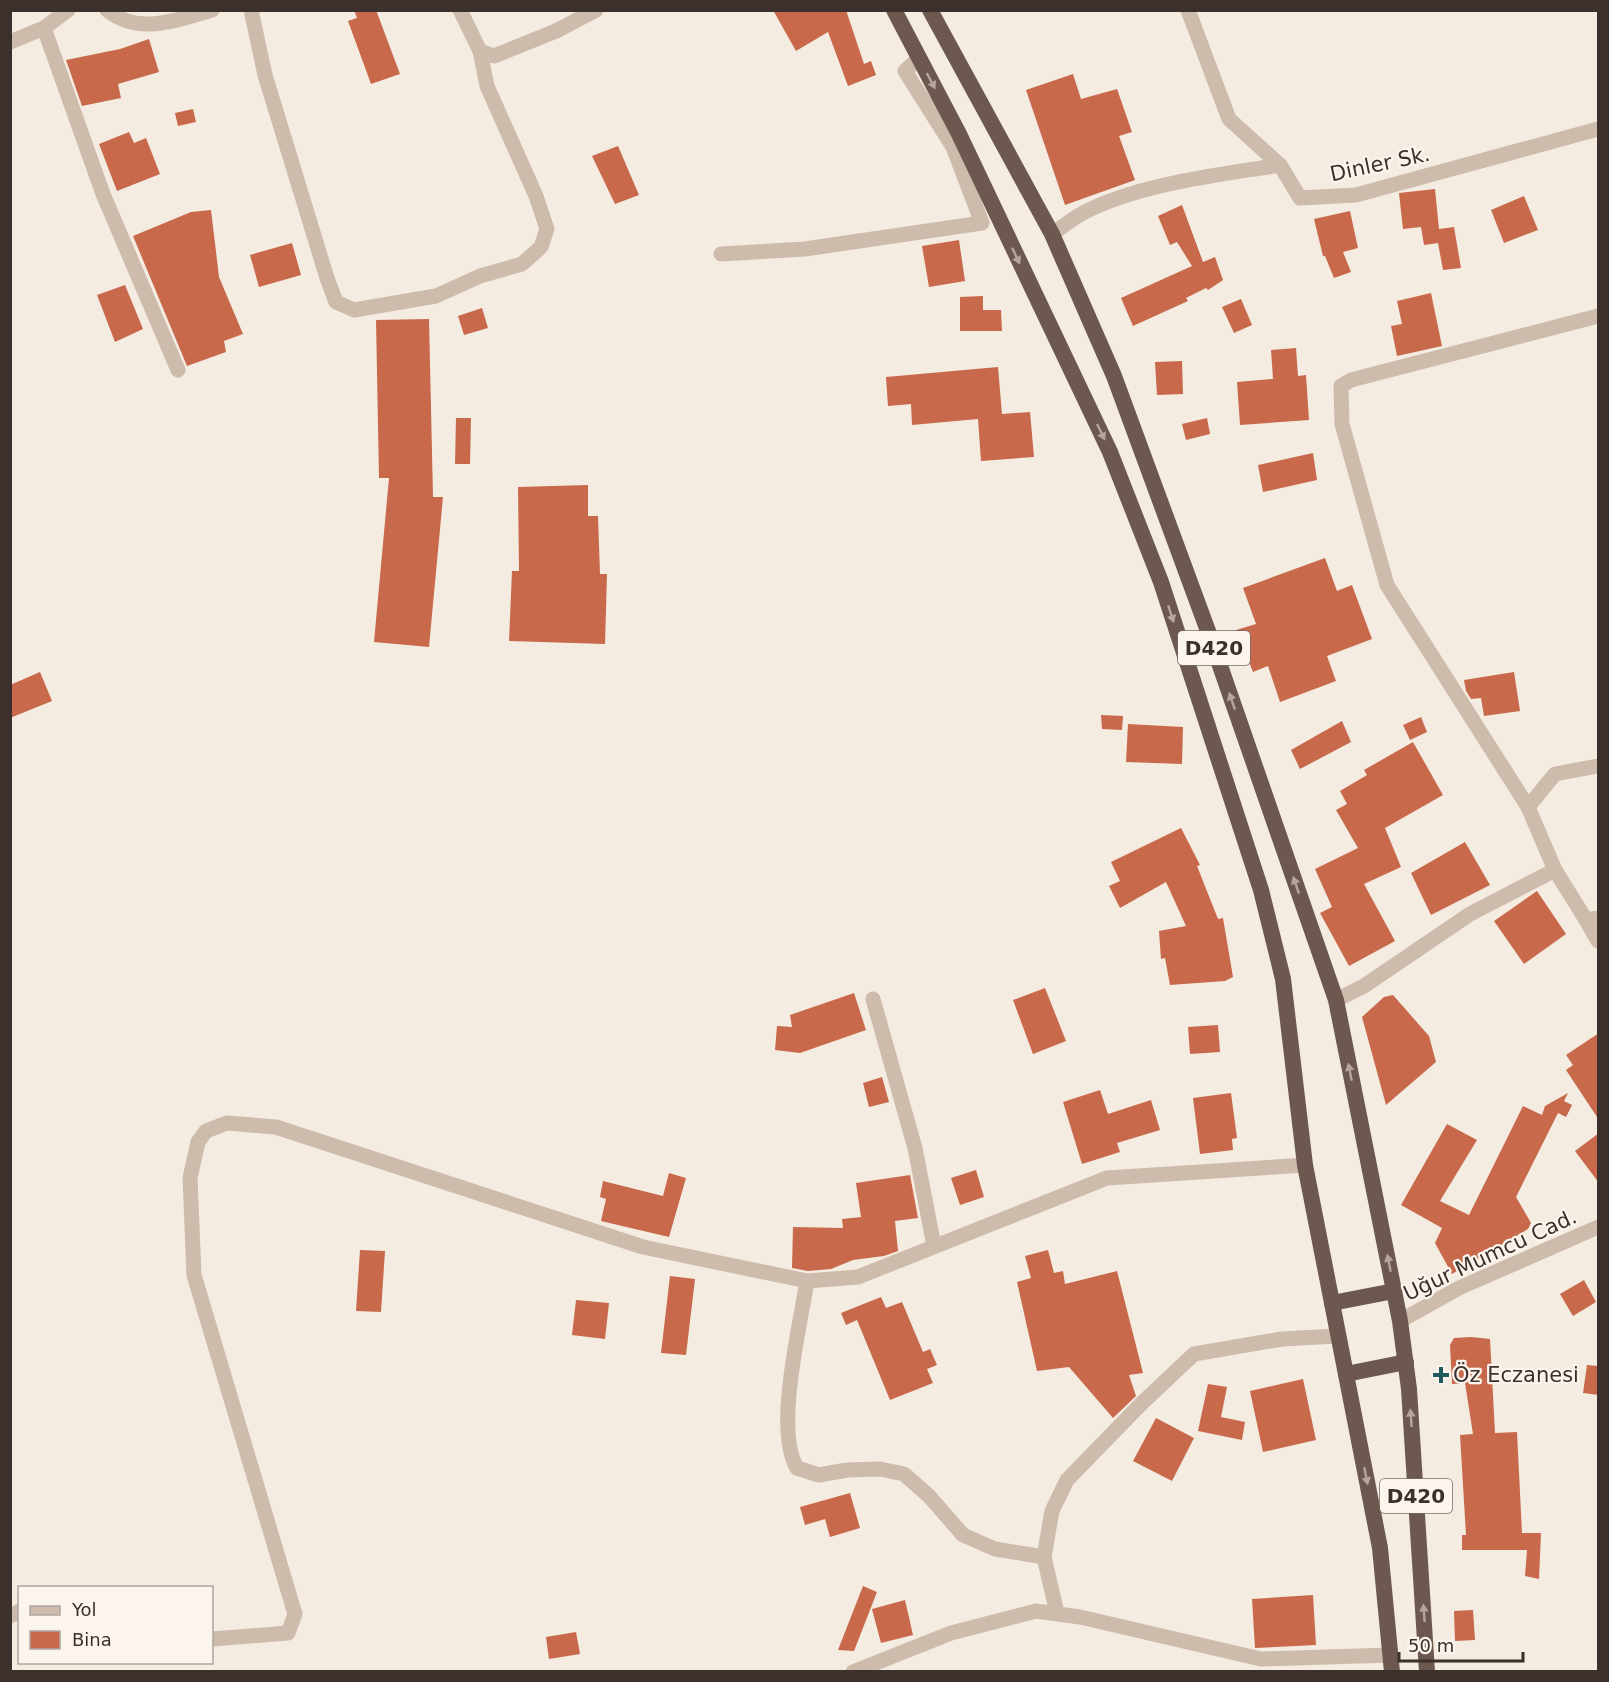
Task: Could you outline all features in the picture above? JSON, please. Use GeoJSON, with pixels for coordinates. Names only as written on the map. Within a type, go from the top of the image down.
{"type":"FeatureCollection","features":[{"type":"Feature","properties":{"kind":"highway"},"geometry":{"type":"LineString","coordinates":[[894,10],[959,134],[1110,452],[1161,582],[1261,890],[1283,979],[1305,1165],[1338,1336]]}},
{"type":"Feature","properties":{"kind":"highway","name":"D420"},"geometry":{"type":"LineString","coordinates":[[930,10],[1052,234],[1119,387],[1208,631],[1336,1000],[1400,1321],[1406,1362],[1427,1671]]}},
{"type":"Feature","properties":{"kind":"highway"},"geometry":{"type":"LineString","coordinates":[[1332,1303],[1394,1291]]}},
{"type":"Feature","properties":{"kind":"highway","name":"D420"},"geometry":{"type":"LineString","coordinates":[[1338,1336],[1380,1548],[1392,1663]]}},
{"type":"Feature","properties":{"kind":"highway"},"geometry":{"type":"LineString","coordinates":[[1346,1374],[1406,1362]]}},
{"type":"Feature","properties":{"kind":"street"},"geometry":{"type":"LineString","coordinates":[[10,42],[44,28],[68,10]]}},
{"type":"Feature","properties":{"kind":"street"},"geometry":{"type":"LineString","coordinates":[[107,10],[116,18],[154,27],[212,10]]}},
{"type":"Feature","properties":{"kind":"street"},"geometry":{"type":"LineString","coordinates":[[251,10],[265,75],[327,278],[336,302],[354,310],[436,296],[480,276],[522,264],[541,247],[547,229],[536,196],[487,86],[480,51],[460,10]]}},
{"type":"Feature","properties":{"kind":"street"},"geometry":{"type":"LineString","coordinates":[[1188,10],[1229,119],[1280,165]]}},
{"type":"Feature","properties":{"kind":"street"},"geometry":{"type":"LineString","coordinates":[[480,51],[494,56],[586,13]]}},
{"type":"Feature","properties":{"kind":"street"},"geometry":{"type":"LineString","coordinates":[[44,28],[103,194],[178,370]]}},
{"type":"Feature","properties":{"kind":"street"},"geometry":{"type":"LineString","coordinates":[[721,254],[805,249],[982,223],[953,147],[905,71],[919,58]]}},
{"type":"Feature","properties":{"kind":"street","name":"Dinler Sk."},"geometry":{"type":"LineString","coordinates":[[1280,165],[1300,198],[1356,195],[1599,129]]}},
{"type":"Feature","properties":{"kind":"street"},"geometry":{"type":"LineString","coordinates":[[1052,234],[1084,212],[1131,195],[1186,181],[1280,165]]}},
{"type":"Feature","properties":{"kind":"street"},"geometry":{"type":"LineString","coordinates":[[1599,316],[1351,380],[1341,386],[1342,424],[1387,585],[1528,807],[1555,870],[1592,919],[1599,941]]}},
{"type":"Feature","properties":{"kind":"street"},"geometry":{"type":"LineString","coordinates":[[1528,807],[1555,774],[1599,766]]}},
{"type":"Feature","properties":{"kind":"street"},"geometry":{"type":"LineString","coordinates":[[1336,1000],[1364,986],[1470,914],[1555,870]]}},
{"type":"Feature","properties":{"kind":"street"},"geometry":{"type":"LineString","coordinates":[[873,999],[915,1148],[934,1246]]}},
{"type":"Feature","properties":{"kind":"street"},"geometry":{"type":"LineString","coordinates":[[213,1639],[288,1633],[295,1614],[194,1275],[190,1178],[198,1142],[206,1131],[227,1123],[276,1127],[644,1247],[807,1281],[858,1277],[1107,1178],[1305,1165]]}},
{"type":"Feature","properties":{"kind":"street","name":"Uğur Mumcu Cad."},"geometry":{"type":"LineString","coordinates":[[1400,1321],[1459,1288],[1599,1227]]}},
{"type":"Feature","properties":{"kind":"street"},"geometry":{"type":"LineString","coordinates":[[807,1281],[789,1392],[789,1455],[797,1468],[819,1475],[847,1470],[880,1469],[904,1474],[929,1496],[963,1535],[995,1549],[1044,1557]]}},
{"type":"Feature","properties":{"kind":"street"},"geometry":{"type":"LineString","coordinates":[[1057,1613],[1044,1557],[1052,1511],[1067,1480],[1194,1354],[1282,1339],[1338,1336]]}},
{"type":"Feature","properties":{"kind":"street"},"geometry":{"type":"LineString","coordinates":[[853,1671],[951,1633],[1036,1611],[1057,1613],[1261,1659],[1392,1663]]}},
{"type":"Feature","properties":{"kind":"building"},"geometry":{"type":"Polygon","coordinates":[[[354,10],[376,10],[400,74],[371,84],[348,21],[357,18],[354,10]]]}},
{"type":"Feature","properties":{"kind":"building"},"geometry":{"type":"Polygon","coordinates":[[[773,10],[846,10],[864,64],[871,61],[876,75],[848,86],[828,32],[796,51],[773,10]]]}},
{"type":"Feature","properties":{"kind":"building"},"geometry":{"type":"Polygon","coordinates":[[[149,39],[159,72],[118,84],[121,98],[82,106],[66,60],[120,49],[149,39]]]}},
{"type":"Feature","properties":{"kind":"building"},"geometry":{"type":"Polygon","coordinates":[[[1073,74],[1081,99],[1117,89],[1132,132],[1119,136],[1135,180],[1065,205],[1026,90],[1073,74]]]}},
{"type":"Feature","properties":{"kind":"building"},"geometry":{"type":"Polygon","coordinates":[[[193,109],[196,122],[178,126],[175,113],[193,109]]]}},
{"type":"Feature","properties":{"kind":"building"},"geometry":{"type":"Polygon","coordinates":[[[129,132],[134,143],[146,138],[160,174],[117,191],[99,144],[129,132]]]}},
{"type":"Feature","properties":{"kind":"building"},"geometry":{"type":"Polygon","coordinates":[[[618,146],[639,195],[615,204],[592,156],[618,146]]]}},
{"type":"Feature","properties":{"kind":"building"},"geometry":{"type":"Polygon","coordinates":[[[1435,189],[1439,229],[1454,227],[1461,268],[1443,270],[1438,243],[1424,245],[1421,227],[1403,229],[1399,193],[1435,189]]]}},
{"type":"Feature","properties":{"kind":"building"},"geometry":{"type":"Polygon","coordinates":[[[1524,196],[1538,230],[1504,243],[1491,210],[1524,196]]]}},
{"type":"Feature","properties":{"kind":"building"},"geometry":{"type":"Polygon","coordinates":[[[1182,205],[1203,262],[1215,257],[1223,280],[1208,290],[1206,288],[1186,298],[1188,301],[1133,326],[1121,298],[1192,266],[1177,242],[1170,245],[1158,216],[1182,205]]]}},
{"type":"Feature","properties":{"kind":"building"},"geometry":{"type":"Polygon","coordinates":[[[211,210],[219,277],[243,334],[224,341],[226,352],[187,366],[133,236],[191,212],[211,210]]]}},
{"type":"Feature","properties":{"kind":"building"},"geometry":{"type":"Polygon","coordinates":[[[1350,211],[1358,248],[1343,252],[1351,272],[1334,278],[1323,256],[1314,219],[1350,211]]]}},
{"type":"Feature","properties":{"kind":"building"},"geometry":{"type":"Polygon","coordinates":[[[959,240],[965,281],[929,287],[922,246],[959,240]]]}},
{"type":"Feature","properties":{"kind":"building"},"geometry":{"type":"Polygon","coordinates":[[[292,243],[301,275],[259,287],[250,255],[292,243]]]}},
{"type":"Feature","properties":{"kind":"building"},"geometry":{"type":"Polygon","coordinates":[[[125,285],[143,329],[115,342],[97,295],[125,285]]]}},
{"type":"Feature","properties":{"kind":"building"},"geometry":{"type":"Polygon","coordinates":[[[1431,293],[1442,346],[1397,356],[1391,326],[1402,324],[1397,301],[1431,293]]]}},
{"type":"Feature","properties":{"kind":"building"},"geometry":{"type":"Polygon","coordinates":[[[983,296],[983,310],[1001,310],[1002,331],[960,331],[960,297],[983,296]]]}},
{"type":"Feature","properties":{"kind":"building"},"geometry":{"type":"Polygon","coordinates":[[[1241,299],[1252,325],[1234,333],[1222,307],[1241,299]]]}},
{"type":"Feature","properties":{"kind":"building"},"geometry":{"type":"Polygon","coordinates":[[[482,308],[488,328],[464,335],[458,316],[482,308]]]}},
{"type":"Feature","properties":{"kind":"building"},"geometry":{"type":"Polygon","coordinates":[[[429,319],[433,497],[443,497],[429,647],[374,642],[389,478],[379,478],[376,320],[429,319]]]}},
{"type":"Feature","properties":{"kind":"building"},"geometry":{"type":"Polygon","coordinates":[[[1296,348],[1298,376],[1306,375],[1309,420],[1240,425],[1237,382],[1273,379],[1271,350],[1296,348]]]}},
{"type":"Feature","properties":{"kind":"building"},"geometry":{"type":"Polygon","coordinates":[[[1182,361],[1183,394],[1157,395],[1155,362],[1182,361]]]}},
{"type":"Feature","properties":{"kind":"building"},"geometry":{"type":"Polygon","coordinates":[[[998,367],[1002,414],[1030,412],[1034,457],[981,461],[978,419],[912,425],[911,404],[888,406],[886,377],[998,367]]]}},
{"type":"Feature","properties":{"kind":"building"},"geometry":{"type":"Polygon","coordinates":[[[456,418],[471,418],[470,464],[455,464],[456,418]]]}},
{"type":"Feature","properties":{"kind":"building"},"geometry":{"type":"Polygon","coordinates":[[[1207,418],[1210,434],[1186,440],[1182,424],[1207,418]]]}},
{"type":"Feature","properties":{"kind":"building"},"geometry":{"type":"Polygon","coordinates":[[[1313,453],[1317,480],[1263,492],[1258,465],[1313,453]]]}},
{"type":"Feature","properties":{"kind":"building"},"geometry":{"type":"Polygon","coordinates":[[[588,485],[588,516],[598,516],[600,574],[607,574],[605,644],[509,641],[512,571],[519,571],[518,487],[588,485]]]}},
{"type":"Feature","properties":{"kind":"building"},"geometry":{"type":"Polygon","coordinates":[[[1325,558],[1337,591],[1352,585],[1372,639],[1327,656],[1336,681],[1280,702],[1268,666],[1253,672],[1236,630],[1256,624],[1243,588],[1325,558]]]}},
{"type":"Feature","properties":{"kind":"building"},"geometry":{"type":"Polygon","coordinates":[[[40,672],[52,701],[10,718],[10,685],[40,672]]]}},
{"type":"Feature","properties":{"kind":"building"},"geometry":{"type":"Polygon","coordinates":[[[1514,672],[1520,711],[1484,716],[1481,698],[1471,699],[1466,691],[1464,680],[1514,672]]]}},
{"type":"Feature","properties":{"kind":"building"},"geometry":{"type":"Polygon","coordinates":[[[1101,715],[1123,716],[1122,730],[1102,729],[1101,715]]]}},
{"type":"Feature","properties":{"kind":"building"},"geometry":{"type":"Polygon","coordinates":[[[1421,717],[1427,732],[1410,740],[1403,725],[1421,717]]]}},
{"type":"Feature","properties":{"kind":"building"},"geometry":{"type":"Polygon","coordinates":[[[1342,721],[1351,742],[1300,769],[1291,750],[1342,721]]]}},
{"type":"Feature","properties":{"kind":"building"},"geometry":{"type":"Polygon","coordinates":[[[1128,724],[1183,727],[1182,764],[1126,762],[1128,724]]]}},
{"type":"Feature","properties":{"kind":"building"},"geometry":{"type":"Polygon","coordinates":[[[1413,742],[1443,795],[1385,828],[1401,867],[1364,884],[1395,941],[1349,966],[1320,913],[1332,907],[1315,869],[1358,848],[1336,810],[1347,804],[1340,791],[1367,775],[1364,770],[1413,742]]]}},
{"type":"Feature","properties":{"kind":"building"},"geometry":{"type":"Polygon","coordinates":[[[1181,828],[1200,865],[1197,866],[1218,919],[1223,918],[1233,977],[1225,981],[1170,985],[1165,958],[1161,959],[1159,931],[1186,926],[1166,882],[1120,908],[1109,886],[1120,881],[1111,862],[1181,828]]]}},
{"type":"Feature","properties":{"kind":"building"},"geometry":{"type":"Polygon","coordinates":[[[1465,842],[1490,885],[1431,915],[1411,873],[1465,842]]]}},
{"type":"Feature","properties":{"kind":"building"},"geometry":{"type":"Polygon","coordinates":[[[1537,891],[1566,934],[1524,964],[1494,921],[1537,891]]]}},
{"type":"Feature","properties":{"kind":"building"},"geometry":{"type":"Polygon","coordinates":[[[1045,988],[1066,1041],[1033,1054],[1013,1000],[1045,988]]]}},
{"type":"Feature","properties":{"kind":"building"},"geometry":{"type":"Polygon","coordinates":[[[854,993],[866,1030],[800,1053],[775,1050],[777,1026],[792,1027],[790,1015],[854,993]]]}},
{"type":"Feature","properties":{"kind":"building"},"geometry":{"type":"Polygon","coordinates":[[[1393,995],[1429,1036],[1436,1062],[1386,1105],[1362,1017],[1384,997],[1393,995]]]}},
{"type":"Feature","properties":{"kind":"building"},"geometry":{"type":"Polygon","coordinates":[[[1218,1025],[1220,1052],[1190,1054],[1188,1027],[1218,1025]]]}},
{"type":"Feature","properties":{"kind":"building"},"geometry":{"type":"Polygon","coordinates":[[[1599,1033],[1599,1120],[1566,1070],[1573,1065],[1566,1055],[1599,1033]]]}},
{"type":"Feature","properties":{"kind":"building"},"geometry":{"type":"Polygon","coordinates":[[[882,1077],[889,1102],[869,1107],[863,1083],[882,1077]]]}},
{"type":"Feature","properties":{"kind":"building"},"geometry":{"type":"Polygon","coordinates":[[[1100,1090],[1108,1114],[1151,1100],[1160,1130],[1117,1143],[1120,1152],[1082,1164],[1063,1102],[1100,1090]]]}},
{"type":"Feature","properties":{"kind":"building"},"geometry":{"type":"Polygon","coordinates":[[[1231,1093],[1237,1138],[1232,1139],[1233,1150],[1200,1154],[1193,1098],[1231,1093]]]}},
{"type":"Feature","properties":{"kind":"building"},"geometry":{"type":"Polygon","coordinates":[[[1568,1093],[1564,1101],[1572,1105],[1566,1117],[1558,1113],[1516,1197],[1531,1223],[1528,1229],[1452,1274],[1435,1243],[1442,1228],[1401,1205],[1447,1124],[1477,1140],[1440,1201],[1469,1215],[1523,1106],[1542,1115],[1545,1106],[1568,1093]]]}},
{"type":"Feature","properties":{"kind":"building"},"geometry":{"type":"Polygon","coordinates":[[[1599,1133],[1599,1183],[1575,1151],[1599,1133]]]}},
{"type":"Feature","properties":{"kind":"building"},"geometry":{"type":"Polygon","coordinates":[[[976,1170],[984,1197],[960,1205],[951,1178],[976,1170]]]}},
{"type":"Feature","properties":{"kind":"building"},"geometry":{"type":"Polygon","coordinates":[[[669,1173],[686,1178],[669,1237],[601,1221],[606,1199],[600,1197],[603,1181],[663,1196],[669,1173]]]}},
{"type":"Feature","properties":{"kind":"building"},"geometry":{"type":"Polygon","coordinates":[[[910,1175],[918,1218],[895,1221],[898,1251],[884,1256],[853,1260],[831,1269],[808,1271],[792,1268],[793,1227],[843,1228],[842,1219],[861,1217],[856,1183],[910,1175]]]}},
{"type":"Feature","properties":{"kind":"building"},"geometry":{"type":"Polygon","coordinates":[[[360,1250],[385,1251],[381,1312],[356,1311],[360,1250]]]}},
{"type":"Feature","properties":{"kind":"building"},"geometry":{"type":"Polygon","coordinates":[[[1048,1250],[1054,1273],[1063,1271],[1065,1284],[1117,1271],[1143,1373],[1129,1375],[1136,1396],[1113,1418],[1069,1367],[1037,1371],[1017,1282],[1031,1278],[1025,1256],[1048,1250]]]}},
{"type":"Feature","properties":{"kind":"building"},"geometry":{"type":"Polygon","coordinates":[[[670,1276],[695,1279],[686,1355],[661,1353],[670,1276]]]}},
{"type":"Feature","properties":{"kind":"building"},"geometry":{"type":"Polygon","coordinates":[[[1584,1280],[1596,1302],[1573,1316],[1560,1294],[1584,1280]]]}},
{"type":"Feature","properties":{"kind":"building"},"geometry":{"type":"Polygon","coordinates":[[[881,1297],[886,1308],[902,1302],[923,1352],[930,1349],[937,1365],[927,1369],[933,1383],[890,1400],[857,1320],[846,1325],[841,1313],[881,1297]]]}},
{"type":"Feature","properties":{"kind":"building"},"geometry":{"type":"Polygon","coordinates":[[[576,1300],[609,1303],[605,1339],[572,1335],[576,1300]]]}},
{"type":"Feature","properties":{"kind":"building"},"geometry":{"type":"Polygon","coordinates":[[[1454,1338],[1490,1339],[1495,1433],[1517,1432],[1522,1533],[1541,1533],[1539,1579],[1525,1576],[1527,1550],[1462,1550],[1462,1535],[1466,1535],[1460,1435],[1473,1434],[1465,1383],[1452,1384],[1450,1345],[1454,1338]]]}},
{"type":"Feature","properties":{"kind":"building"},"geometry":{"type":"Polygon","coordinates":[[[1587,1365],[1599,1366],[1599,1395],[1583,1393],[1587,1365]]]}},
{"type":"Feature","properties":{"kind":"building"},"geometry":{"type":"Polygon","coordinates":[[[1303,1379],[1316,1440],[1263,1452],[1250,1391],[1303,1379]]]}},
{"type":"Feature","properties":{"kind":"building"},"geometry":{"type":"Polygon","coordinates":[[[1208,1384],[1227,1387],[1221,1417],[1245,1422],[1242,1440],[1198,1431],[1208,1384]]]}},
{"type":"Feature","properties":{"kind":"building"},"geometry":{"type":"Polygon","coordinates":[[[1156,1418],[1194,1438],[1172,1481],[1133,1461],[1156,1418]]]}},
{"type":"Feature","properties":{"kind":"building"},"geometry":{"type":"Polygon","coordinates":[[[850,1493],[860,1528],[830,1537],[825,1519],[805,1525],[800,1507],[850,1493]]]}},
{"type":"Feature","properties":{"kind":"building"},"geometry":{"type":"Polygon","coordinates":[[[863,1586],[877,1592],[854,1651],[838,1650],[863,1586]]]}},
{"type":"Feature","properties":{"kind":"building"},"geometry":{"type":"Polygon","coordinates":[[[1313,1595],[1316,1645],[1255,1648],[1252,1599],[1313,1595]]]}},
{"type":"Feature","properties":{"kind":"building"},"geometry":{"type":"Polygon","coordinates":[[[905,1600],[913,1635],[881,1643],[872,1609],[905,1600]]]}},
{"type":"Feature","properties":{"kind":"building"},"geometry":{"type":"Polygon","coordinates":[[[1473,1610],[1475,1640],[1455,1641],[1454,1611],[1473,1610]]]}},
{"type":"Feature","properties":{"kind":"building"},"geometry":{"type":"Polygon","coordinates":[[[576,1632],[580,1654],[549,1659],[546,1637],[576,1632]]]}},
{"type":"Feature","properties":{"kind":"place","name":"Öz Eczanesi"},"geometry":{"type":"Point","coordinates":[1441,1375]}}]}
